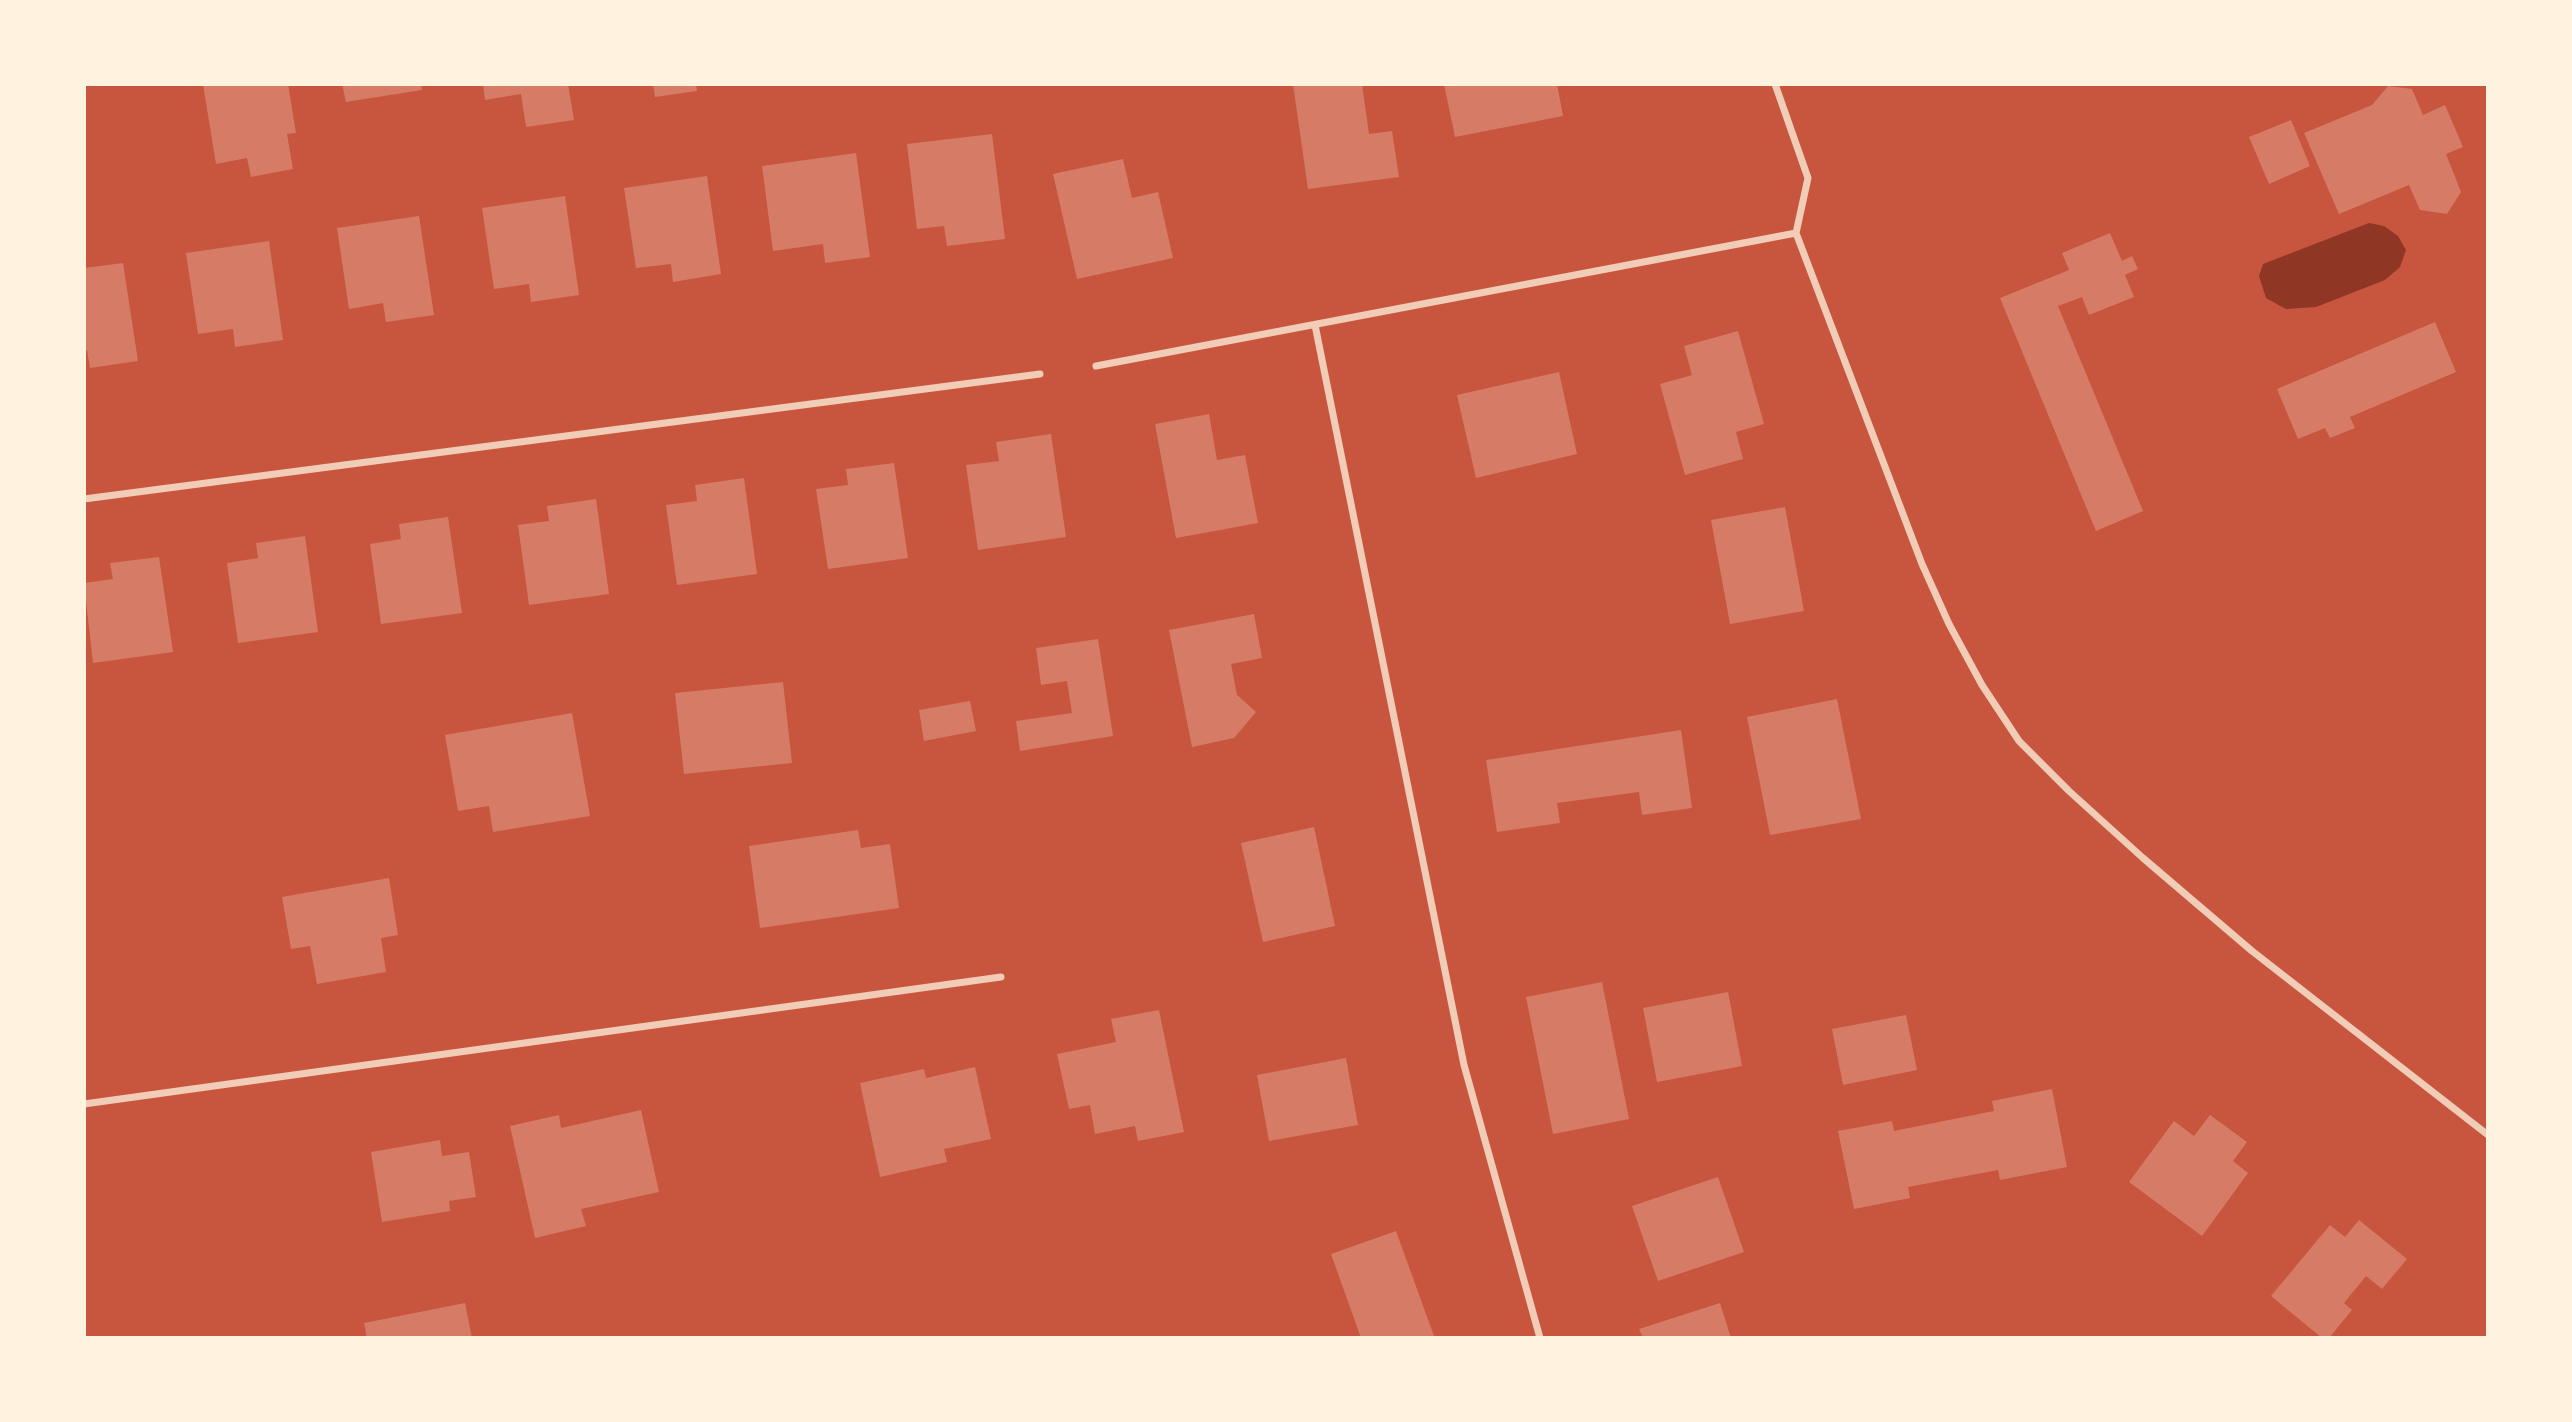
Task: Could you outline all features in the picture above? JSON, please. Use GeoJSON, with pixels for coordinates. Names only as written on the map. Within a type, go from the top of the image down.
{"type":"FeatureCollection","features":[{"type":"Feature","properties":{"kind":"street"},"geometry":{"type":"LineString","coordinates":[[1774,84],[1808,178],[1796,233],[1922,565],[1976,673],[2019,741],[2124,842],[2252,951],[2488,1135]]}},
{"type":"Feature","properties":{"kind":"street"},"geometry":{"type":"LineString","coordinates":[[1096,366],[1796,233]]}},
{"type":"Feature","properties":{"kind":"street"},"geometry":{"type":"LineString","coordinates":[[1315,325],[1464,1065],[1540,1338]]}},
{"type":"Feature","properties":{"kind":"street"},"geometry":{"type":"LineString","coordinates":[[84,499],[1041,374]]}},
{"type":"Feature","properties":{"kind":"street"},"geometry":{"type":"LineString","coordinates":[[84,1104],[1001,977]]}},
{"type":"Feature","properties":{"kind":"shaded area"},"geometry":{"type":"Polygon","coordinates":[[[2369,223],[2384,226],[2398,236],[2406,250],[2400,267],[2385,280],[2316,307],[2286,309],[2266,298],[2259,276],[2263,264],[2369,223]]]}},
{"type":"Feature","properties":{"kind":"building"},"geometry":{"type":"Polygon","coordinates":[[[203,84],[288,84],[296,133],[287,134],[293,169],[251,177],[247,158],[216,164],[203,84]]]}},
{"type":"Feature","properties":{"kind":"building"},"geometry":{"type":"Polygon","coordinates":[[[342,84],[421,84],[422,90],[346,102],[342,84]]]}},
{"type":"Feature","properties":{"kind":"building"},"geometry":{"type":"Polygon","coordinates":[[[483,84],[568,84],[574,120],[526,127],[521,94],[485,100],[483,84]]]}},
{"type":"Feature","properties":{"kind":"building"},"geometry":{"type":"Polygon","coordinates":[[[653,84],[696,84],[697,91],[655,97],[653,84]]]}},
{"type":"Feature","properties":{"kind":"building"},"geometry":{"type":"Polygon","coordinates":[[[1293,84],[1362,84],[1369,134],[1392,131],[1399,177],[1308,189],[1293,84]]]}},
{"type":"Feature","properties":{"kind":"building"},"geometry":{"type":"Polygon","coordinates":[[[1444,84],[1557,84],[1563,116],[1455,137],[1444,84]]]}},
{"type":"Feature","properties":{"kind":"building"},"geometry":{"type":"Polygon","coordinates":[[[2388,86],[2412,89],[2423,115],[2445,105],[2463,147],[2446,154],[2461,192],[2447,214],[2420,210],[2409,185],[2339,214],[2304,133],[2372,105],[2388,86]]]}},
{"type":"Feature","properties":{"kind":"building"},"geometry":{"type":"Polygon","coordinates":[[[2291,120],[2310,166],[2269,184],[2249,137],[2291,120]]]}},
{"type":"Feature","properties":{"kind":"building"},"geometry":{"type":"Polygon","coordinates":[[[992,134],[1005,239],[947,246],[944,226],[917,229],[907,144],[992,134]]]}},
{"type":"Feature","properties":{"kind":"building"},"geometry":{"type":"Polygon","coordinates":[[[856,153],[870,257],[825,263],[823,244],[773,251],[762,166],[856,153]]]}},
{"type":"Feature","properties":{"kind":"building"},"geometry":{"type":"Polygon","coordinates":[[[1123,159],[1132,198],[1158,192],[1173,258],[1077,279],[1053,174],[1123,159]]]}},
{"type":"Feature","properties":{"kind":"building"},"geometry":{"type":"Polygon","coordinates":[[[707,176],[721,274],[673,282],[671,264],[636,268],[624,188],[707,176]]]}},
{"type":"Feature","properties":{"kind":"building"},"geometry":{"type":"Polygon","coordinates":[[[565,196],[579,295],[531,302],[529,284],[494,289],[482,208],[565,196]]]}},
{"type":"Feature","properties":{"kind":"building"},"geometry":{"type":"Polygon","coordinates":[[[419,216],[434,315],[386,322],[383,303],[349,309],[337,228],[419,216]]]}},
{"type":"Feature","properties":{"kind":"building"},"geometry":{"type":"Polygon","coordinates":[[[2110,233],[2122,261],[2132,256],[2138,269],[2125,275],[2134,297],[2089,315],[2082,297],[2058,306],[2143,511],[2096,531],[2000,298],[2069,270],[2062,253],[2110,233]]]}},
{"type":"Feature","properties":{"kind":"building"},"geometry":{"type":"Polygon","coordinates":[[[269,241],[283,340],[235,347],[233,329],[198,334],[186,253],[269,241]]]}},
{"type":"Feature","properties":{"kind":"building"},"geometry":{"type":"Polygon","coordinates":[[[123,263],[138,361],[90,368],[87,350],[84,350],[84,268],[123,263]]]}},
{"type":"Feature","properties":{"kind":"building"},"geometry":{"type":"Polygon","coordinates":[[[2435,322],[2456,372],[2350,417],[2355,428],[2330,438],[2325,428],[2298,439],[2277,389],[2435,322]]]}},
{"type":"Feature","properties":{"kind":"building"},"geometry":{"type":"Polygon","coordinates":[[[1738,331],[1764,424],[1736,432],[1743,459],[1685,475],[1660,384],[1692,375],[1684,346],[1738,331]]]}},
{"type":"Feature","properties":{"kind":"building"},"geometry":{"type":"Polygon","coordinates":[[[1559,372],[1577,454],[1476,478],[1457,395],[1559,372]]]}},
{"type":"Feature","properties":{"kind":"building"},"geometry":{"type":"Polygon","coordinates":[[[1209,414],[1217,460],[1245,455],[1258,523],[1176,538],[1155,424],[1209,414]]]}},
{"type":"Feature","properties":{"kind":"building"},"geometry":{"type":"Polygon","coordinates":[[[1051,434],[1066,537],[978,550],[966,465],[999,461],[996,442],[1051,434]]]}},
{"type":"Feature","properties":{"kind":"building"},"geometry":{"type":"Polygon","coordinates":[[[894,463],[908,558],[828,569],[816,489],[848,485],[846,469],[894,463]]]}},
{"type":"Feature","properties":{"kind":"building"},"geometry":{"type":"Polygon","coordinates":[[[744,478],[757,574],[677,585],[666,505],[697,501],[695,485],[744,478]]]}},
{"type":"Feature","properties":{"kind":"building"},"geometry":{"type":"Polygon","coordinates":[[[596,499],[609,594],[529,605],[518,525],[549,521],[547,506],[596,499]]]}},
{"type":"Feature","properties":{"kind":"building"},"geometry":{"type":"Polygon","coordinates":[[[1785,507],[1804,611],[1730,624],[1711,520],[1785,507]]]}},
{"type":"Feature","properties":{"kind":"building"},"geometry":{"type":"Polygon","coordinates":[[[448,517],[462,613],[381,624],[370,544],[401,539],[399,524],[448,517]]]}},
{"type":"Feature","properties":{"kind":"building"},"geometry":{"type":"Polygon","coordinates":[[[305,536],[318,632],[238,643],[227,563],[258,558],[256,543],[305,536]]]}},
{"type":"Feature","properties":{"kind":"building"},"geometry":{"type":"Polygon","coordinates":[[[159,557],[173,652],[93,663],[84,583],[113,579],[110,563],[159,557]]]}},
{"type":"Feature","properties":{"kind":"building"},"geometry":{"type":"Polygon","coordinates":[[[1254,614],[1262,658],[1231,664],[1237,695],[1256,712],[1234,738],[1192,747],[1169,630],[1254,614]]]}},
{"type":"Feature","properties":{"kind":"building"},"geometry":{"type":"Polygon","coordinates":[[[1098,639],[1113,736],[1020,751],[1016,721],[1072,713],[1067,681],[1041,685],[1036,648],[1098,639]]]}},
{"type":"Feature","properties":{"kind":"building"},"geometry":{"type":"Polygon","coordinates":[[[783,682],[792,763],[684,774],[675,693],[783,682]]]}},
{"type":"Feature","properties":{"kind":"building"},"geometry":{"type":"Polygon","coordinates":[[[1837,699],[1861,819],[1770,835],[1747,717],[1837,699]]]}},
{"type":"Feature","properties":{"kind":"building"},"geometry":{"type":"Polygon","coordinates":[[[970,701],[976,731],[924,741],[919,710],[970,701]]]}},
{"type":"Feature","properties":{"kind":"building"},"geometry":{"type":"Polygon","coordinates":[[[572,713],[590,816],[493,832],[489,806],[458,811],[445,735],[572,713]]]}},
{"type":"Feature","properties":{"kind":"building"},"geometry":{"type":"Polygon","coordinates":[[[1681,730],[1692,808],[1642,815],[1639,792],[1557,803],[1560,823],[1497,832],[1486,760],[1681,730]]]}},
{"type":"Feature","properties":{"kind":"building"},"geometry":{"type":"Polygon","coordinates":[[[1314,827],[1335,926],[1263,942],[1241,843],[1314,827]]]}},
{"type":"Feature","properties":{"kind":"building"},"geometry":{"type":"Polygon","coordinates":[[[858,830],[861,848],[890,844],[899,908],[760,928],[749,846],[858,830]]]}},
{"type":"Feature","properties":{"kind":"building"},"geometry":{"type":"Polygon","coordinates":[[[389,878],[398,935],[381,938],[386,972],[317,984],[310,946],[291,949],[282,897],[389,878]]]}},
{"type":"Feature","properties":{"kind":"building"},"geometry":{"type":"Polygon","coordinates":[[[1602,982],[1629,1119],[1553,1134],[1526,997],[1602,982]]]}},
{"type":"Feature","properties":{"kind":"building"},"geometry":{"type":"Polygon","coordinates":[[[1728,992],[1742,1066],[1657,1082],[1643,1008],[1728,992]]]}},
{"type":"Feature","properties":{"kind":"building"},"geometry":{"type":"Polygon","coordinates":[[[1159,1010],[1184,1132],[1138,1141],[1135,1126],[1095,1134],[1090,1105],[1069,1109],[1057,1054],[1116,1042],[1111,1019],[1159,1010]]]}},
{"type":"Feature","properties":{"kind":"building"},"geometry":{"type":"Polygon","coordinates":[[[1906,1015],[1917,1070],[1843,1085],[1832,1029],[1906,1015]]]}},
{"type":"Feature","properties":{"kind":"building"},"geometry":{"type":"Polygon","coordinates":[[[1346,1058],[1358,1125],[1269,1141],[1257,1075],[1346,1058]]]}},
{"type":"Feature","properties":{"kind":"building"},"geometry":{"type":"Polygon","coordinates":[[[975,1067],[991,1139],[944,1149],[947,1162],[880,1177],[860,1083],[924,1069],[926,1078],[975,1067]]]}},
{"type":"Feature","properties":{"kind":"building"},"geometry":{"type":"Polygon","coordinates":[[[2052,1089],[2067,1167],[2000,1180],[1998,1170],[1908,1187],[1910,1198],[1854,1209],[1838,1131],[1892,1121],[1894,1131],[1994,1111],[1992,1101],[2052,1089]]]}},
{"type":"Feature","properties":{"kind":"building"},"geometry":{"type":"Polygon","coordinates":[[[641,1110],[659,1192],[581,1209],[586,1226],[535,1238],[510,1126],[559,1115],[561,1128],[641,1110]]]}},
{"type":"Feature","properties":{"kind":"building"},"geometry":{"type":"Polygon","coordinates":[[[2210,1115],[2247,1142],[2233,1161],[2248,1173],[2202,1236],[2129,1182],[2174,1121],[2194,1136],[2210,1115]]]}},
{"type":"Feature","properties":{"kind":"building"},"geometry":{"type":"Polygon","coordinates":[[[440,1140],[442,1156],[469,1152],[476,1197],[449,1201],[450,1211],[382,1222],[371,1152],[440,1140]]]}},
{"type":"Feature","properties":{"kind":"building"},"geometry":{"type":"Polygon","coordinates":[[[1718,1177],[1744,1252],[1658,1281],[1632,1206],[1718,1177]]]}},
{"type":"Feature","properties":{"kind":"building"},"geometry":{"type":"Polygon","coordinates":[[[2359,1220],[2407,1259],[2382,1289],[2366,1276],[2344,1303],[2352,1310],[2329,1338],[2322,1338],[2271,1296],[2330,1225],[2345,1237],[2359,1220]]]}},
{"type":"Feature","properties":{"kind":"building"},"geometry":{"type":"Polygon","coordinates":[[[1396,1231],[1434,1336],[1361,1338],[1331,1254],[1396,1231]]]}},
{"type":"Feature","properties":{"kind":"building"},"geometry":{"type":"Polygon","coordinates":[[[465,1303],[472,1338],[367,1338],[364,1323],[465,1303]]]}},
{"type":"Feature","properties":{"kind":"building"},"geometry":{"type":"Polygon","coordinates":[[[1720,1303],[1731,1338],[1643,1338],[1639,1329],[1720,1303]]]}}]}
